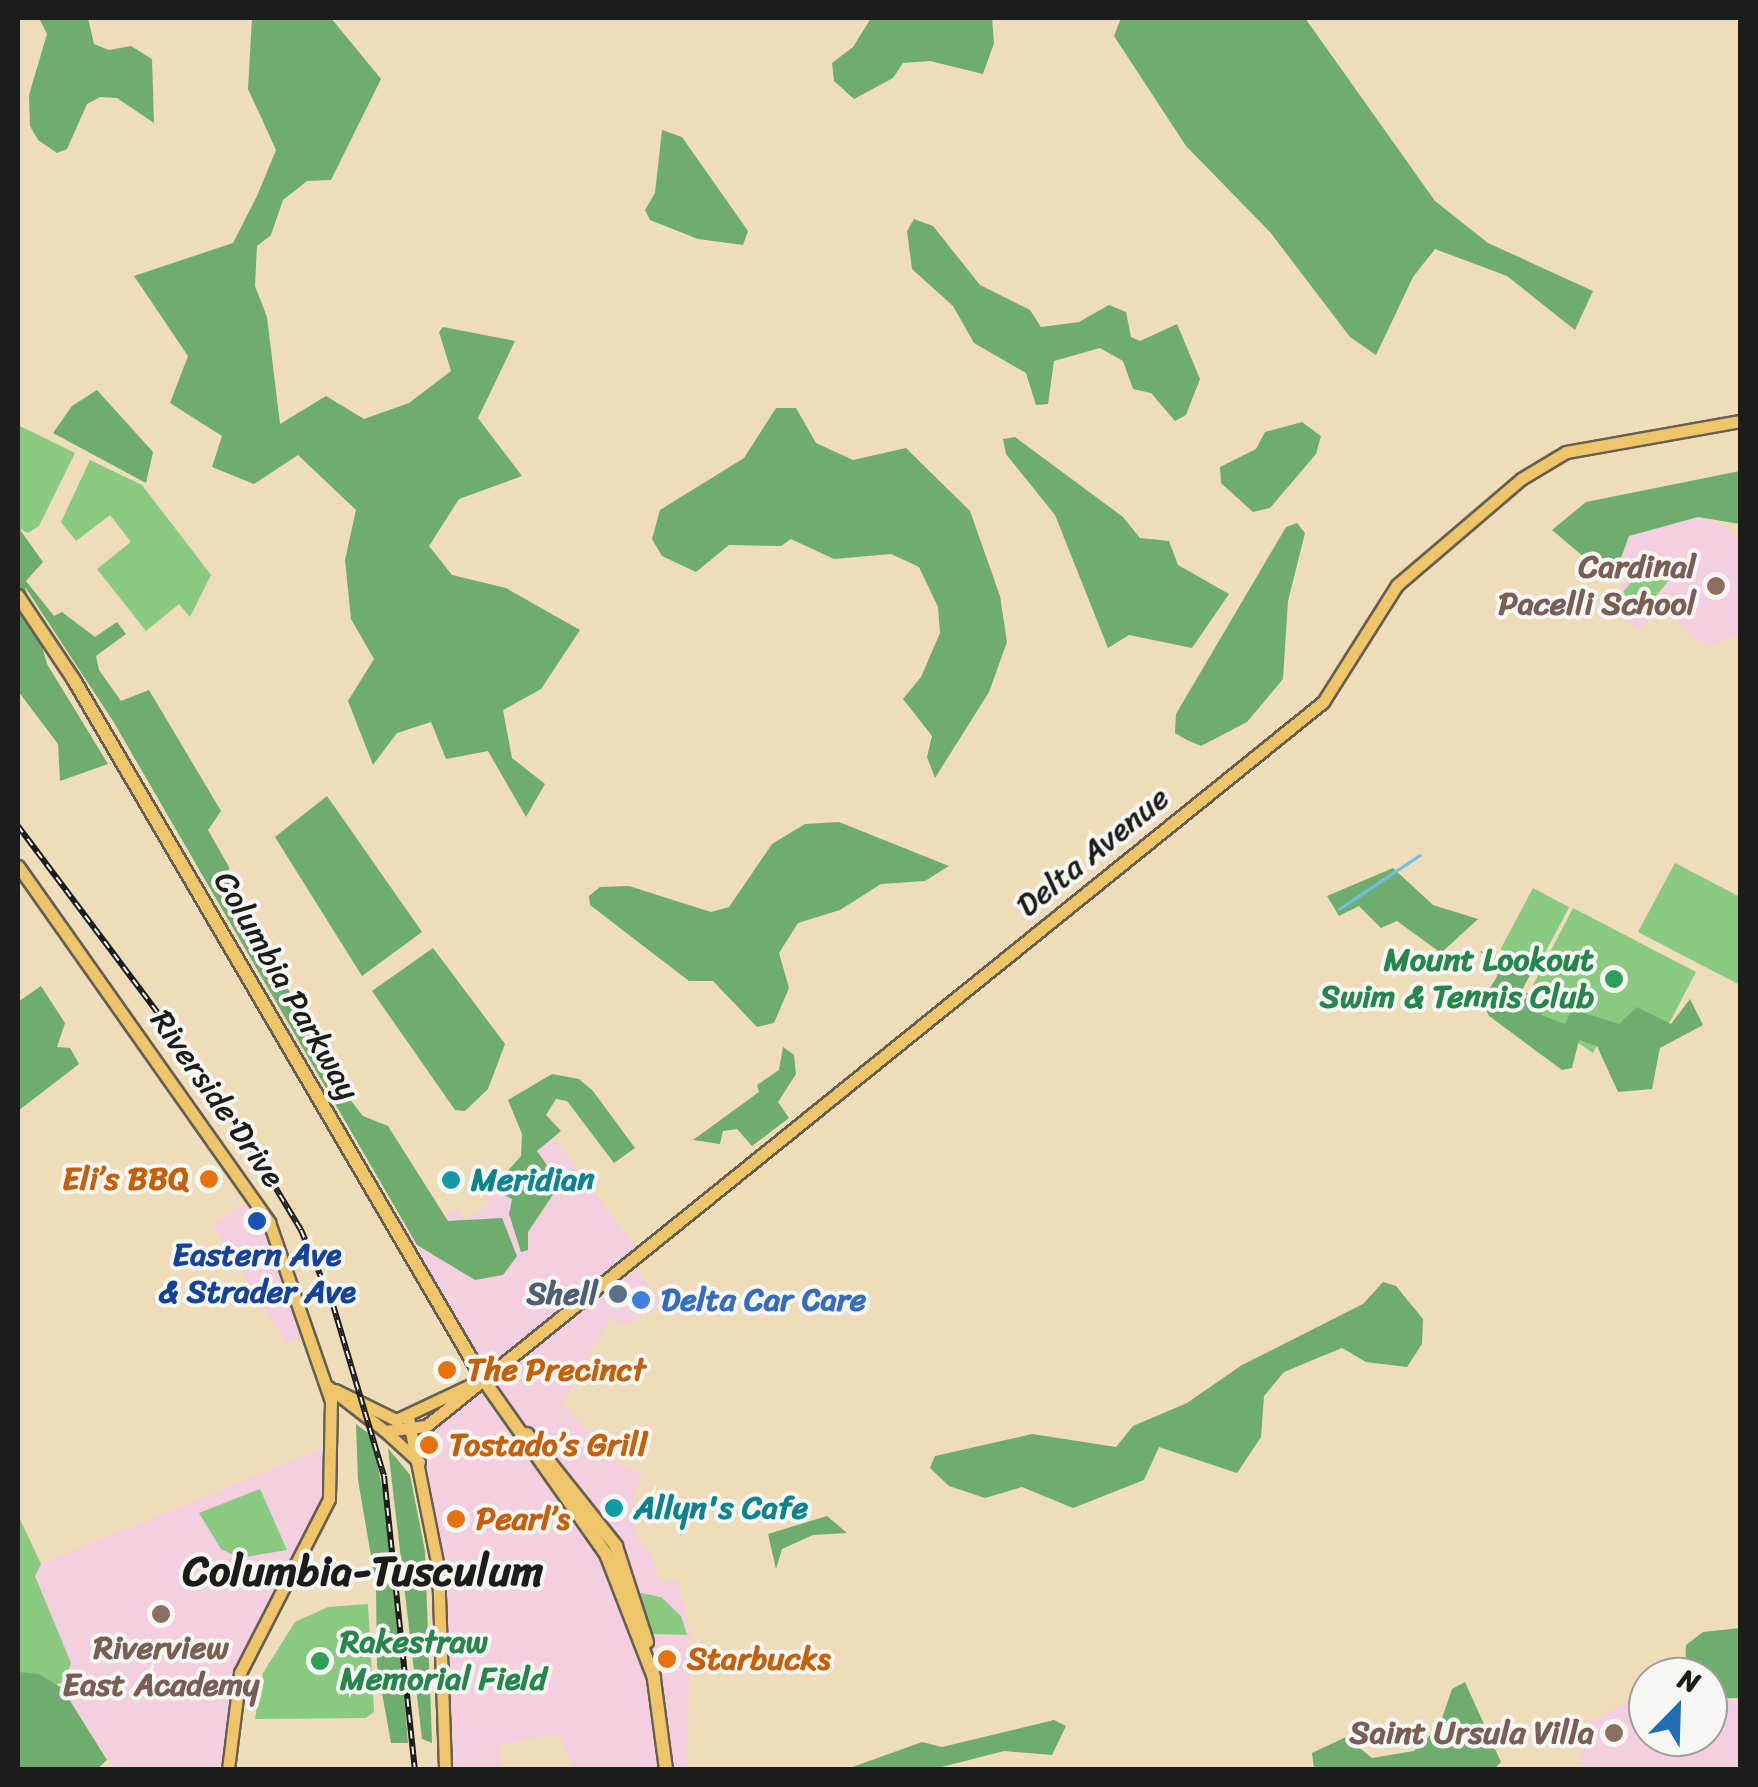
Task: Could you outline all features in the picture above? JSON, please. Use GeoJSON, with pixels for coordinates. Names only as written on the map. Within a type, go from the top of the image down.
{"type":"FeatureCollection","features":[{"type":"Feature","properties":{"kind":"highway","name":"Columbia Parkway"},"geometry":{"type":"LineString","coordinates":[[18,596],[164,829],[483,1378],[536,1460],[606,1554],[654,1678]]}},
{"type":"Feature","properties":{"kind":"highway","name":"Columbia Parkway"},"geometry":{"type":"LineString","coordinates":[[501,1407],[591,1508],[624,1565],[654,1678],[666,1770]]}},
{"type":"Feature","properties":{"kind":"highway"},"geometry":{"type":"LineString","coordinates":[[536,1460],[591,1508]]}},
{"type":"Feature","properties":{"kind":"main road","name":"Delta Avenue"},"geometry":{"type":"LineString","coordinates":[[385,1431],[410,1424],[483,1378],[1323,702],[1396,585],[1521,479],[1566,452],[1740,421]]}},
{"type":"Feature","properties":{"kind":"main road","name":"Riverside Drive"},"geometry":{"type":"LineString","coordinates":[[18,866],[269,1222],[328,1386],[334,1444],[329,1499],[240,1673],[228,1770]]}},
{"type":"Feature","properties":{"kind":"main road"},"geometry":{"type":"LineString","coordinates":[[328,1386],[379,1416],[410,1424],[439,1580],[445,1770]]}},
{"type":"Feature","properties":{"kind":"main road"},"geometry":{"type":"LineString","coordinates":[[328,1386],[419,1462]]}},
{"type":"Feature","properties":{"kind":"shaded area"},"geometry":{"type":"Polygon","coordinates":[[[1691,501],[1740,540],[1740,634],[1707,647],[1661,608],[1642,630],[1602,609],[1625,581],[1589,554],[1691,501]]]}},
{"type":"Feature","properties":{"kind":"shaded area"},"geometry":{"type":"Polygon","coordinates":[[[552,1135],[639,1253],[629,1262],[665,1306],[623,1325],[610,1318],[562,1403],[617,1463],[642,1474],[633,1495],[635,1536],[651,1554],[659,1581],[678,1581],[690,1635],[687,1769],[574,1769],[560,1734],[500,1744],[500,1769],[445,1769],[441,1619],[410,1425],[483,1378],[399,1235],[458,1209],[465,1220],[488,1206],[485,1190],[552,1135]]]}},
{"type":"Feature","properties":{"kind":"shaded area"},"geometry":{"type":"Polygon","coordinates":[[[252,1198],[313,1333],[286,1343],[213,1225],[252,1198]]]}},
{"type":"Feature","properties":{"kind":"shaded area","name":"Riverview East Academy"},"geometry":{"type":"Polygon","coordinates":[[[334,1444],[332,1481],[240,1673],[228,1769],[115,1769],[62,1688],[71,1663],[35,1576],[41,1564],[334,1444]]]}},
{"type":"Feature","properties":{"kind":"shaded area"},"geometry":{"type":"Polygon","coordinates":[[[1728,1698],[1740,1698],[1740,1769],[1583,1769],[1578,1729],[1625,1703],[1628,1757],[1728,1757],[1728,1698]]]}},
{"type":"Feature","properties":{"kind":"green space"},"geometry":{"type":"Polygon","coordinates":[[[39,18],[88,18],[94,44],[109,50],[131,46],[152,59],[154,123],[117,98],[100,97],[87,104],[67,149],[57,153],[38,140],[30,126],[29,95],[47,34],[39,18]]]}},
{"type":"Feature","properties":{"kind":"green space"},"geometry":{"type":"Polygon","coordinates":[[[252,18],[331,18],[381,79],[331,180],[307,181],[283,200],[271,235],[257,246],[255,286],[267,317],[280,424],[326,396],[364,419],[409,403],[451,371],[439,332],[443,327],[515,341],[478,418],[522,476],[459,499],[429,546],[452,575],[506,588],[580,630],[541,689],[503,710],[512,758],[545,784],[526,817],[488,751],[446,759],[431,722],[397,733],[373,765],[348,701],[374,659],[351,619],[345,560],[356,510],[298,455],[254,484],[212,467],[222,436],[170,403],[188,356],[134,276],[233,243],[257,196],[276,150],[248,89],[252,18]]]}},
{"type":"Feature","properties":{"kind":"green space"},"geometry":{"type":"Polygon","coordinates":[[[871,18],[992,18],[994,43],[983,74],[930,61],[903,63],[893,78],[854,99],[834,81],[832,63],[853,47],[871,18]]]}},
{"type":"Feature","properties":{"kind":"green space"},"geometry":{"type":"Polygon","coordinates":[[[1121,18],[1305,18],[1435,201],[1488,243],[1593,291],[1575,330],[1507,276],[1435,249],[1413,277],[1376,355],[1350,337],[1270,232],[1186,146],[1114,36],[1121,18]]]}},
{"type":"Feature","properties":{"kind":"green space"},"geometry":{"type":"Polygon","coordinates":[[[662,130],[682,137],[748,231],[743,245],[698,239],[650,220],[645,210],[655,193],[662,130]]]}},
{"type":"Feature","properties":{"kind":"green space"},"geometry":{"type":"Polygon","coordinates":[[[914,219],[933,226],[980,285],[1030,310],[1041,327],[1079,322],[1109,305],[1126,312],[1131,337],[1140,341],[1177,324],[1200,379],[1186,415],[1175,421],[1151,393],[1133,389],[1123,361],[1100,348],[1054,361],[1048,404],[1036,405],[1026,373],[974,343],[953,306],[912,269],[907,231],[914,219]]]}},
{"type":"Feature","properties":{"kind":"green space"},"geometry":{"type":"Polygon","coordinates":[[[97,390],[153,452],[146,483],[53,433],[72,406],[97,390]]]}},
{"type":"Feature","properties":{"kind":"green space"},"geometry":{"type":"Polygon","coordinates":[[[776,408],[796,408],[816,443],[853,460],[906,448],[970,511],[1000,596],[1007,642],[989,692],[935,778],[927,757],[932,736],[903,699],[921,677],[940,633],[938,607],[919,567],[891,554],[834,559],[791,539],[781,546],[729,545],[696,572],[662,556],[652,539],[660,510],[744,458],[776,408]]]}},
{"type":"Feature","properties":{"kind":"green space"},"geometry":{"type":"Polygon","coordinates":[[[1302,422],[1321,436],[1316,454],[1270,508],[1253,512],[1221,483],[1220,467],[1256,449],[1265,432],[1302,422]]]}},
{"type":"Feature","properties":{"kind":"green space"},"geometry":{"type":"Polygon","coordinates":[[[18,425],[75,453],[39,526],[28,533],[18,528],[18,425]]]}},
{"type":"Feature","properties":{"kind":"green space"},"geometry":{"type":"Polygon","coordinates":[[[1015,437],[1123,517],[1140,538],[1169,541],[1178,565],[1229,594],[1192,648],[1129,635],[1108,648],[1055,515],[1006,454],[1003,439],[1015,437]]]}},
{"type":"Feature","properties":{"kind":"green space"},"geometry":{"type":"Polygon","coordinates":[[[90,460],[142,485],[211,575],[190,617],[179,604],[146,631],[97,569],[131,542],[110,515],[76,541],[61,522],[90,460]]]}},
{"type":"Feature","properties":{"kind":"green space"},"geometry":{"type":"Polygon","coordinates":[[[1740,471],[1740,524],[1698,517],[1629,536],[1616,572],[1591,563],[1552,530],[1586,502],[1740,471]]]}},
{"type":"Feature","properties":{"kind":"green space"},"geometry":{"type":"Polygon","coordinates":[[[1297,523],[1305,533],[1288,601],[1283,679],[1247,722],[1201,746],[1187,740],[1175,733],[1176,714],[1286,527],[1297,523]]]}},
{"type":"Feature","properties":{"kind":"green space"},"geometry":{"type":"Polygon","coordinates":[[[18,527],[43,562],[26,581],[54,616],[62,612],[95,637],[117,622],[126,634],[96,656],[99,670],[121,701],[149,690],[221,811],[208,830],[229,867],[231,890],[272,969],[313,1021],[308,1031],[341,1088],[363,1116],[388,1126],[448,1221],[502,1218],[517,1256],[503,1275],[475,1280],[417,1245],[113,721],[25,587],[47,664],[108,764],[60,781],[58,744],[18,691],[18,527]]]}},
{"type":"Feature","properties":{"kind":"green space"},"geometry":{"type":"Polygon","coordinates":[[[1650,559],[1672,577],[1640,615],[1619,598],[1650,559]]]}},
{"type":"Feature","properties":{"kind":"green space"},"geometry":{"type":"Polygon","coordinates":[[[327,796],[422,932],[362,976],[275,837],[327,796]]]}},
{"type":"Feature","properties":{"kind":"green space"},"geometry":{"type":"Polygon","coordinates":[[[839,822],[949,866],[925,881],[881,884],[840,910],[798,923],[779,953],[789,988],[774,1023],[757,1027],[713,981],[689,981],[590,905],[589,896],[600,887],[629,886],[711,912],[729,907],[772,844],[805,824],[839,822]]]}},
{"type":"Feature","properties":{"kind":"green space","name":"Mount Lookout Swim & Tennis Club"},"geometry":{"type":"Polygon","coordinates":[[[1675,863],[1740,897],[1740,985],[1638,932],[1675,863]]]}},
{"type":"Feature","properties":{"kind":"green space"},"geometry":{"type":"Polygon","coordinates":[[[1393,868],[1433,905],[1478,919],[1441,953],[1397,921],[1381,928],[1359,906],[1339,916],[1327,896],[1393,868]]]}},
{"type":"Feature","properties":{"kind":"green space","name":"Mount Lookout Swim & Tennis Club"},"geometry":{"type":"Polygon","coordinates":[[[1533,888],[1569,907],[1537,968],[1501,949],[1533,888]]]}},
{"type":"Feature","properties":{"kind":"green space","name":"Mount Lookout Swim & Tennis Club"},"geometry":{"type":"Polygon","coordinates":[[[1573,908],[1696,972],[1664,1033],[1600,1040],[1593,1053],[1577,1042],[1553,1058],[1518,1032],[1530,991],[1573,908]]]}},
{"type":"Feature","properties":{"kind":"green space"},"geometry":{"type":"Polygon","coordinates":[[[433,948],[505,1044],[488,1089],[465,1111],[455,1110],[372,991],[433,948]]]}},
{"type":"Feature","properties":{"kind":"green space"},"geometry":{"type":"Polygon","coordinates":[[[1480,951],[1534,968],[1522,990],[1538,999],[1552,986],[1541,1015],[1565,1024],[1572,1009],[1619,1024],[1637,1007],[1671,1024],[1690,999],[1703,1025],[1660,1048],[1652,1089],[1618,1092],[1597,1046],[1579,1040],[1572,1068],[1562,1070],[1489,1016],[1482,1001],[1498,975],[1480,951]]]}},
{"type":"Feature","properties":{"kind":"green space"},"geometry":{"type":"Polygon","coordinates":[[[41,986],[65,1023],[57,1047],[70,1048],[79,1064],[18,1111],[18,1002],[41,986]]]}},
{"type":"Feature","properties":{"kind":"green space"},"geometry":{"type":"Polygon","coordinates":[[[783,1047],[794,1055],[796,1074],[778,1102],[789,1118],[752,1146],[737,1129],[723,1131],[720,1144],[693,1140],[759,1092],[757,1085],[779,1070],[783,1047]]]}},
{"type":"Feature","properties":{"kind":"green space"},"geometry":{"type":"Polygon","coordinates":[[[552,1074],[579,1079],[593,1091],[635,1148],[614,1163],[567,1101],[556,1099],[546,1115],[561,1131],[537,1151],[560,1184],[528,1232],[528,1250],[521,1252],[509,1214],[512,1199],[492,1189],[521,1156],[522,1134],[508,1100],[552,1074]]]}},
{"type":"Feature","properties":{"kind":"green space"},"geometry":{"type":"Polygon","coordinates":[[[1383,1282],[1396,1286],[1423,1319],[1422,1344],[1407,1367],[1366,1362],[1342,1348],[1284,1372],[1264,1396],[1261,1437],[1237,1473],[1159,1447],[1144,1480],[1073,1508],[1022,1487],[985,1498],[949,1486],[930,1468],[935,1456],[1032,1434],[1116,1447],[1133,1426],[1187,1403],[1242,1365],[1363,1304],[1383,1282]]]}},
{"type":"Feature","properties":{"kind":"green space"},"geometry":{"type":"Polygon","coordinates":[[[356,1424],[372,1436],[391,1535],[408,1743],[391,1743],[377,1665],[376,1585],[358,1480],[356,1424]]]}},
{"type":"Feature","properties":{"kind":"green space"},"geometry":{"type":"Polygon","coordinates":[[[388,1448],[410,1475],[425,1551],[432,1743],[422,1739],[388,1448]]]}},
{"type":"Feature","properties":{"kind":"green space"},"geometry":{"type":"Polygon","coordinates":[[[260,1489],[287,1550],[239,1558],[221,1549],[199,1513],[260,1489]]]}},
{"type":"Feature","properties":{"kind":"green space"},"geometry":{"type":"Polygon","coordinates":[[[18,1515],[41,1564],[35,1576],[71,1663],[65,1681],[18,1701],[18,1515]]]}},
{"type":"Feature","properties":{"kind":"green space"},"geometry":{"type":"Polygon","coordinates":[[[827,1516],[847,1533],[813,1535],[782,1549],[776,1569],[768,1534],[827,1516]]]}},
{"type":"Feature","properties":{"kind":"green space"},"geometry":{"type":"Polygon","coordinates":[[[640,1593],[661,1597],[681,1616],[687,1635],[652,1634],[640,1593]]]}},
{"type":"Feature","properties":{"kind":"green space","name":"Rakestraw Memorial Field"},"geometry":{"type":"Polygon","coordinates":[[[368,1604],[374,1712],[366,1718],[255,1719],[263,1673],[295,1622],[328,1607],[368,1604]]]}},
{"type":"Feature","properties":{"kind":"green space"},"geometry":{"type":"Polygon","coordinates":[[[1740,1628],[1740,1698],[1728,1698],[1728,1657],[1686,1657],[1686,1645],[1703,1632],[1740,1628]]]}},
{"type":"Feature","properties":{"kind":"green space"},"geometry":{"type":"Polygon","coordinates":[[[18,1672],[39,1674],[62,1688],[107,1760],[97,1769],[18,1769],[18,1672]]]}},
{"type":"Feature","properties":{"kind":"green space"},"geometry":{"type":"Polygon","coordinates":[[[1465,1682],[1501,1762],[1494,1769],[1314,1769],[1312,1753],[1346,1737],[1372,1758],[1414,1751],[1439,1727],[1452,1689],[1465,1682]]]}},
{"type":"Feature","properties":{"kind":"green space"},"geometry":{"type":"Polygon","coordinates":[[[1054,1720],[1066,1726],[1052,1755],[1004,1751],[934,1769],[847,1769],[922,1742],[942,1747],[1054,1720]]]}},
{"type":"Feature","properties":{"kind":"waterway"},"geometry":{"type":"LineString","coordinates":[[1339,909],[1420,855]]}},
{"type":"Feature","properties":{"kind":"railway"},"geometry":{"type":"LineString","coordinates":[[18,826],[222,1099],[301,1230],[333,1305],[384,1476],[415,1770]]}},
{"type":"Feature","properties":{"kind":"place","name":"Cardinal Pacelli School"},"geometry":{"type":"Point","coordinates":[1716,586]}},
{"type":"Feature","properties":{"kind":"place","name":"Mount Lookout Swim & Tennis Club"},"geometry":{"type":"Point","coordinates":[1614,979]}},
{"type":"Feature","properties":{"kind":"place","name":"Eli’s BBQ"},"geometry":{"type":"Point","coordinates":[209,1179]}},
{"type":"Feature","properties":{"kind":"place","name":"Meridian"},"geometry":{"type":"Point","coordinates":[451,1180]}},
{"type":"Feature","properties":{"kind":"place","name":"Eastern Ave & Strader Ave"},"geometry":{"type":"Point","coordinates":[257,1221]}},
{"type":"Feature","properties":{"kind":"place","name":"Shell"},"geometry":{"type":"Point","coordinates":[618,1294]}},
{"type":"Feature","properties":{"kind":"place","name":"Delta Car Care"},"geometry":{"type":"Point","coordinates":[641,1300]}},
{"type":"Feature","properties":{"kind":"place","name":"The Precinct"},"geometry":{"type":"Point","coordinates":[447,1370]}},
{"type":"Feature","properties":{"kind":"place","name":"Tostado’s Grill"},"geometry":{"type":"Point","coordinates":[429,1445]}},
{"type":"Feature","properties":{"kind":"place","name":"Allyn's Cafe"},"geometry":{"type":"Point","coordinates":[614,1508]}},
{"type":"Feature","properties":{"kind":"place","name":"Pearl’s"},"geometry":{"type":"Point","coordinates":[456,1519]}},
{"type":"Feature","properties":{"kind":"place","name":"Riverview East Academy"},"geometry":{"type":"Point","coordinates":[161,1614]}},
{"type":"Feature","properties":{"kind":"place","name":"Starbucks"},"geometry":{"type":"Point","coordinates":[667,1659]}},
{"type":"Feature","properties":{"kind":"place","name":"Rakestraw Memorial Field"},"geometry":{"type":"Point","coordinates":[320,1661]}},
{"type":"Feature","properties":{"kind":"place","name":"Saint Ursula Villa"},"geometry":{"type":"Point","coordinates":[1614,1733]}},
{"type":"Feature","properties":{"kind":"district","name":"Columbia-Tusculum"},"geometry":{"type":"Point","coordinates":[363,1571]}}]}
